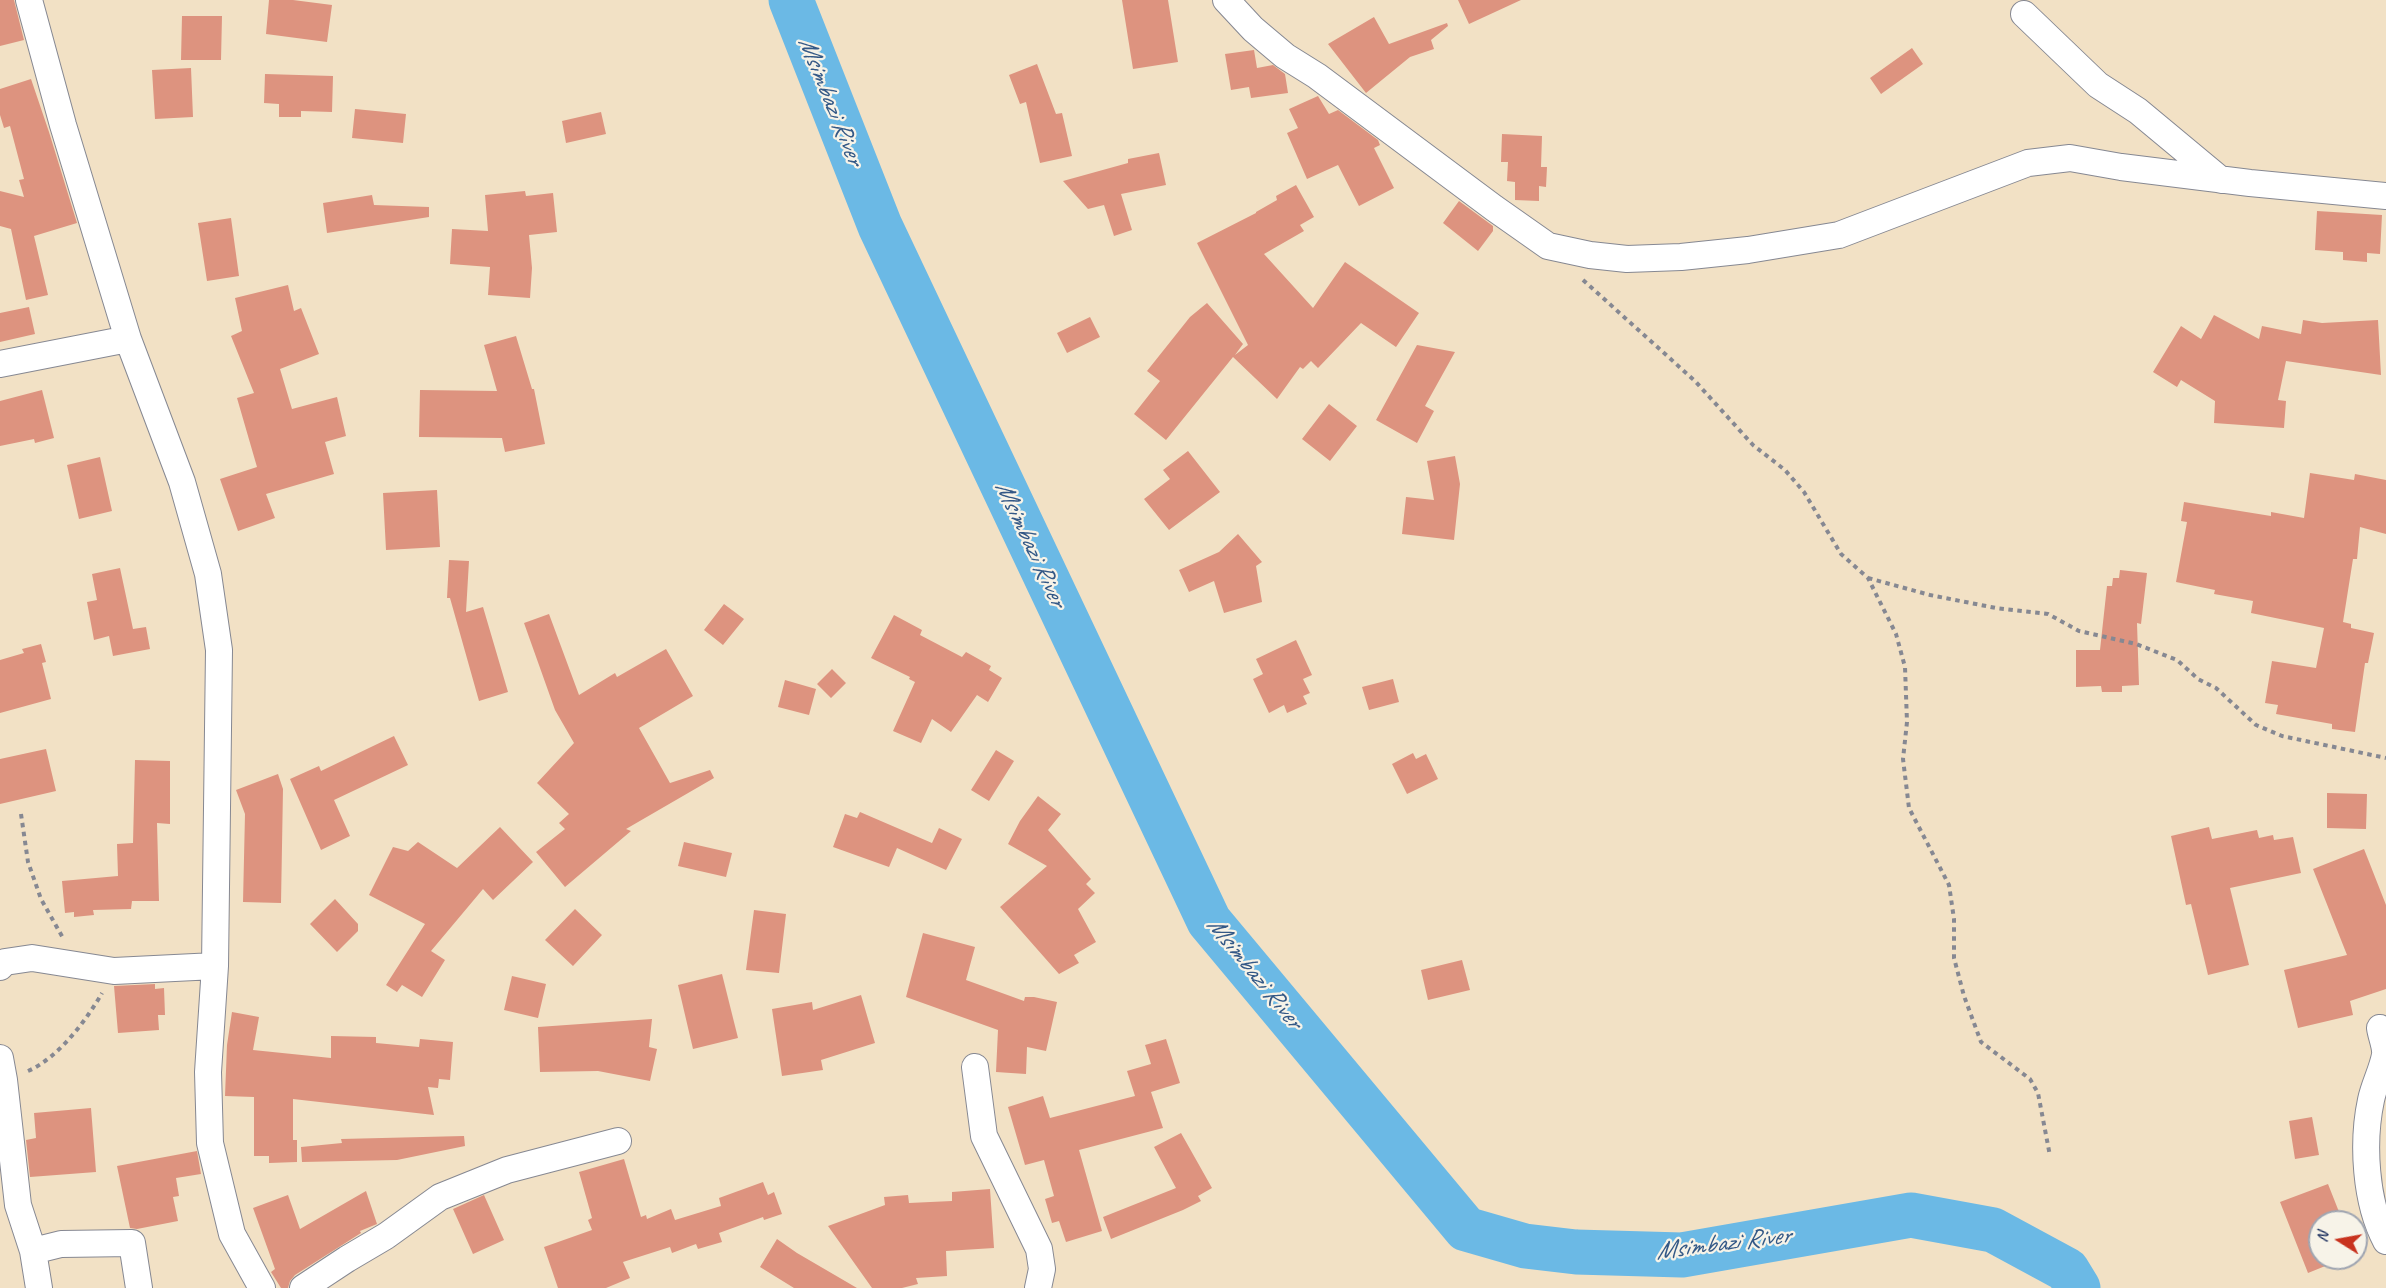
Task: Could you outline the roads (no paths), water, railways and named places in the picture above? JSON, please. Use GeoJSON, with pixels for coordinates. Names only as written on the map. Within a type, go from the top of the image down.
{"type":"FeatureCollection","features":[{"type":"Feature","properties":{"kind":"street"},"geometry":{"type":"LineString","coordinates":[[29,0],[63,125],[128,339],[182,482],[208,574],[219,650],[215,966],[208,1072],[210,1143],[232,1234],[262,1288]]}},
{"type":"Feature","properties":{"kind":"street"},"geometry":{"type":"LineString","coordinates":[[1226,0],[1252,29],[1285,56],[1317,76],[1548,246],[1590,255],[1627,259],[1682,257],[1748,250],[1839,235],[2028,163],[2070,158],[2221,180],[2386,196]]}},
{"type":"Feature","properties":{"kind":"street"},"geometry":{"type":"LineString","coordinates":[[2024,14],[2098,85],[2138,111],[2221,180]]}},
{"type":"Feature","properties":{"kind":"street"},"geometry":{"type":"LineString","coordinates":[[0,364],[128,339]]}},
{"type":"Feature","properties":{"kind":"street"},"geometry":{"type":"LineString","coordinates":[[0,967],[5,962],[32,958],[114,971],[215,966]]}},
{"type":"Feature","properties":{"kind":"street"},"geometry":{"type":"LineString","coordinates":[[2380,1028],[2385,1054],[2371,1099],[2365,1144],[2370,1190],[2380,1231],[2386,1241]]}},
{"type":"Feature","properties":{"kind":"street"},"geometry":{"type":"LineString","coordinates":[[975,1067],[984,1136],[1039,1249],[1042,1269],[1038,1288]]}},
{"type":"Feature","properties":{"kind":"street"},"geometry":{"type":"LineString","coordinates":[[1,1073],[18,1205],[33,1251],[39,1288]]}},
{"type":"Feature","properties":{"kind":"street"},"geometry":{"type":"LineString","coordinates":[[303,1288],[347,1258],[386,1236],[440,1197],[507,1170],[618,1141]]}},
{"type":"Feature","properties":{"kind":"street"},"geometry":{"type":"LineString","coordinates":[[33,1251],[61,1244],[132,1243],[140,1288]]}},
{"type":"Feature","properties":{"kind":"waterway","name":"Msimbazi River"},"geometry":{"type":"LineString","coordinates":[[791,0],[880,226],[1209,921],[1466,1229],[1525,1246],[1576,1252],[1682,1255],[1911,1215],[1993,1230],[2067,1270],[2078,1288]]}}]}
